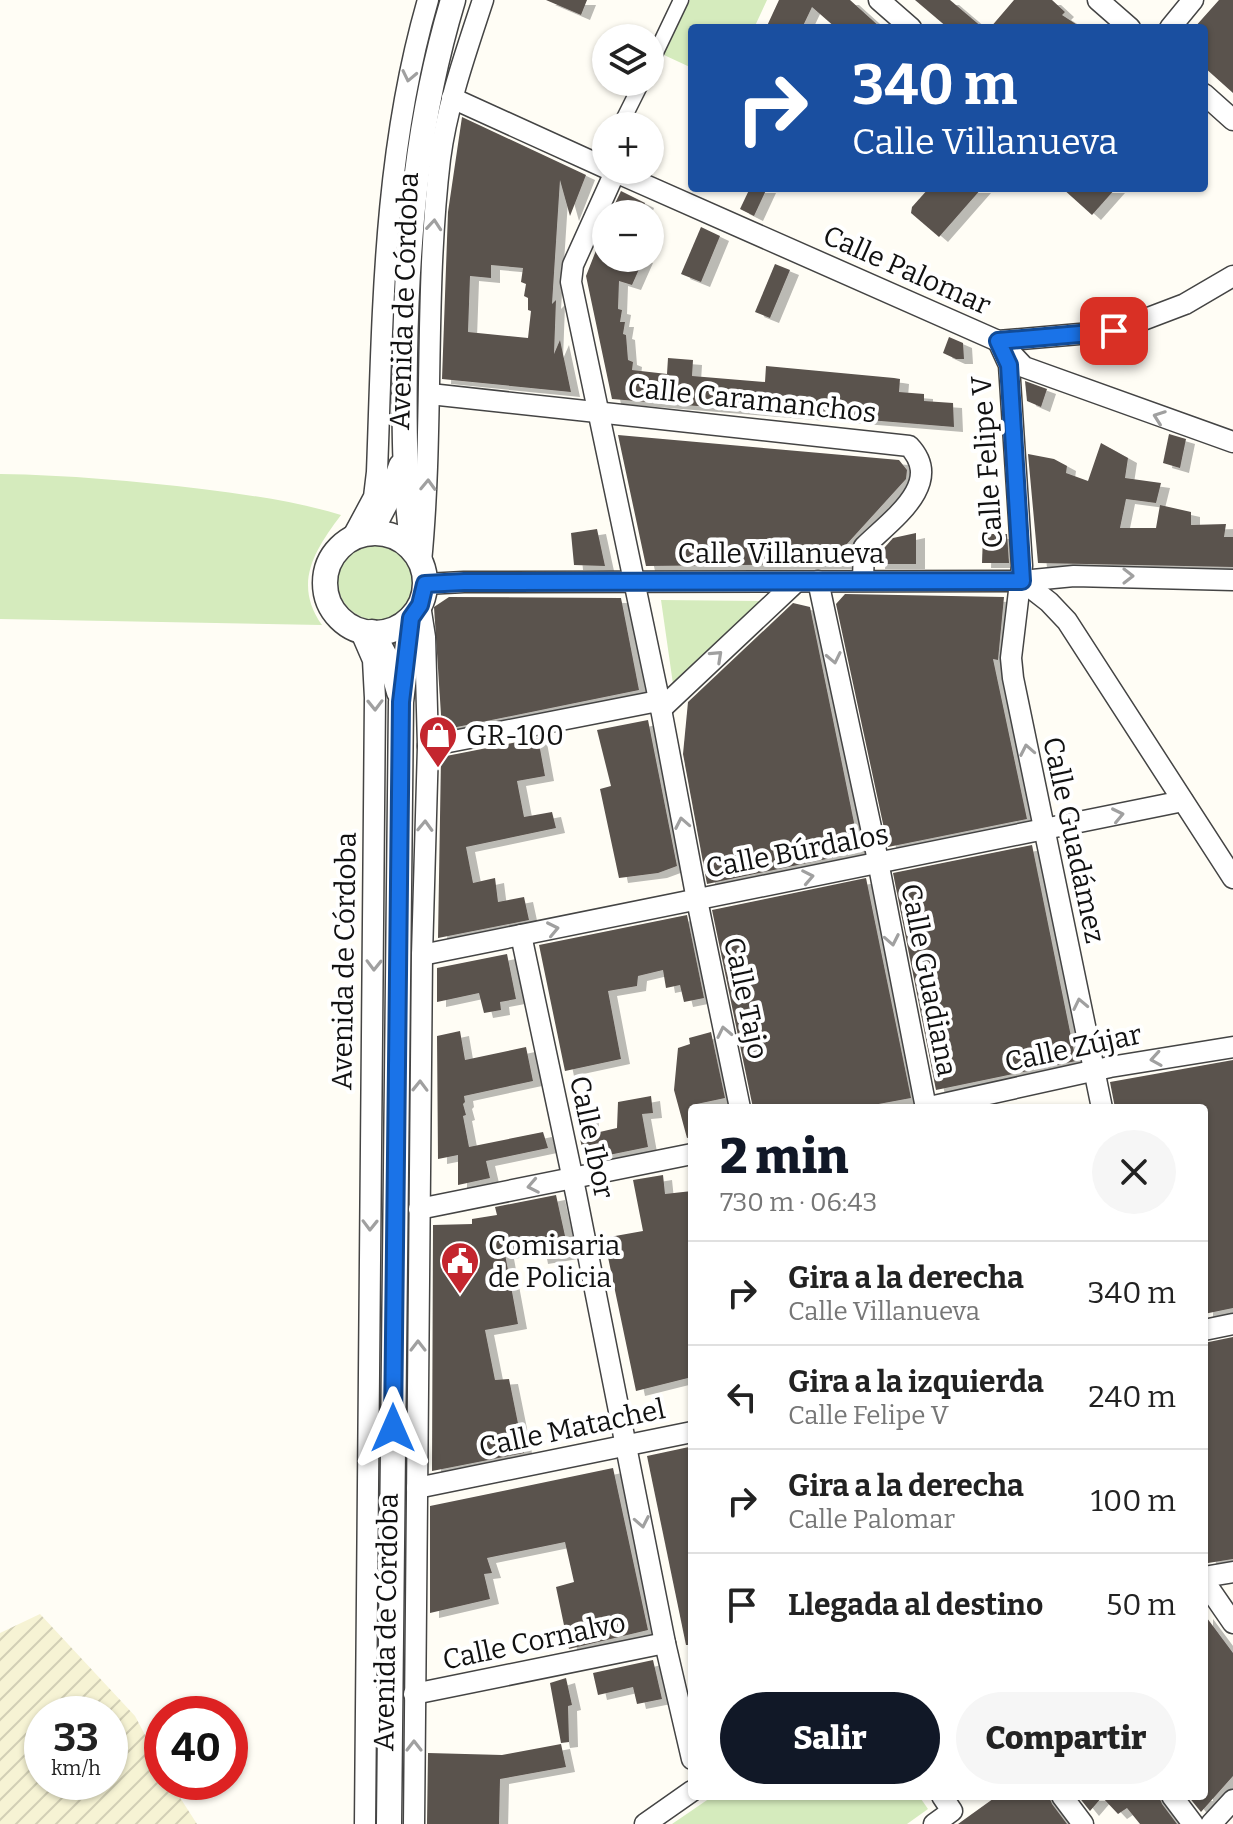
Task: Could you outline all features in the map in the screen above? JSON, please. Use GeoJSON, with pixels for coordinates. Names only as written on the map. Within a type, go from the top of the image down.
{"type":"FeatureCollection","features":[{"type":"Feature","properties":{"kind":"street","name":"Avenida de Córdoba"},"geometry":{"type":"LineString","coordinates":[[361,536],[376,484],[386,231],[397,134],[428,0]]}},
{"type":"Feature","properties":{"kind":"street","name":"Avenida de Córdoba"},"geometry":{"type":"LineString","coordinates":[[414,1824],[422,955],[428,746],[425,637],[404,460],[406,302],[413,198],[428,96],[453,0]]}},
{"type":"Feature","properties":{"kind":"street","name":"Avenida de Córdoba"},"geometry":{"type":"LineString","coordinates":[[389,1824],[401,702],[428,492],[431,267],[440,157],[452,98],[483,0]]}},
{"type":"Feature","properties":{"kind":"street"},"geometry":{"type":"LineString","coordinates":[[664,36],[681,0]]}},
{"type":"Feature","properties":{"kind":"street"},"geometry":{"type":"LineString","coordinates":[[879,0],[906,24]]}},
{"type":"Feature","properties":{"kind":"street"},"geometry":{"type":"LineString","coordinates":[[1098,0],[1125,24]]}},
{"type":"Feature","properties":{"kind":"street"},"geometry":{"type":"LineString","coordinates":[[1173,24],[1193,0]]}},
{"type":"Feature","properties":{"kind":"street","name":"Calle Palomar"},"geometry":{"type":"LineString","coordinates":[[452,98],[592,159]]}},
{"type":"Feature","properties":{"kind":"street"},"geometry":{"type":"LineString","coordinates":[[1208,98],[1233,120]]}},
{"type":"Feature","properties":{"kind":"street","name":"Calle Tajo"},"geometry":{"type":"LineString","coordinates":[[602,184],[573,265],[571,282],[660,705],[739,1104]]}},
{"type":"Feature","properties":{"kind":"street","name":"Calle Palomar"},"geometry":{"type":"LineString","coordinates":[[648,184],[998,341],[1114,331],[1185,304],[1233,276]]}},
{"type":"Feature","properties":{"kind":"street"},"geometry":{"type":"LineString","coordinates":[[998,341],[1024,367],[1233,442]]}},
{"type":"Feature","properties":{"kind":"street","name":"Calle Felipe V"},"geometry":{"type":"LineString","coordinates":[[998,341],[1009,365],[1022,581]]}},
{"type":"Feature","properties":{"kind":"street","name":"Calle Caramanchos"},"geometry":{"type":"LineString","coordinates":[[430,394],[909,446],[920,458],[923,472],[918,488],[909,502],[864,547],[863,580]]}},
{"type":"Feature","properties":{"kind":"street","name":"Avenida de Córdoba"},"geometry":{"type":"LineString","coordinates":[[361,536],[393,489],[404,460]]}},
{"type":"Feature","properties":{"kind":"street"},"geometry":{"type":"LineString","coordinates":[[361,536],[394,536],[418,584],[399,626],[386,631],[366,631],[346,623],[335,612],[325,581],[334,554],[361,536]]}},
{"type":"Feature","properties":{"kind":"street"},"geometry":{"type":"LineString","coordinates":[[1067,621],[1067,588],[1074,576]]}},
{"type":"Feature","properties":{"kind":"street","name":"Calle Villanueva"},"geometry":{"type":"LineString","coordinates":[[418,584],[1022,581],[1074,576],[1233,580]]}},
{"type":"Feature","properties":{"kind":"street","name":"Calle Guadiana"},"geometry":{"type":"LineString","coordinates":[[818,581],[925,1104]]}},
{"type":"Feature","properties":{"kind":"street"},"geometry":{"type":"LineString","coordinates":[[1022,581],[1067,621],[1233,878]]}},
{"type":"Feature","properties":{"kind":"street","name":"Calle Guadámez"},"geometry":{"type":"LineString","coordinates":[[1022,581],[1011,658],[1043,831],[1101,1104]]}},
{"type":"Feature","properties":{"kind":"street"},"geometry":{"type":"LineString","coordinates":[[428,746],[660,705],[796,582]]}},
{"type":"Feature","properties":{"kind":"street","name":"Avenida de Córdoba"},"geometry":{"type":"LineString","coordinates":[[366,631],[393,671],[401,702]]}},
{"type":"Feature","properties":{"kind":"street","name":"Avenida de Córdoba"},"geometry":{"type":"LineString","coordinates":[[365,1824],[375,698],[373,660],[366,631]]}},
{"type":"Feature","properties":{"kind":"street","name":"Calle Búrdalos"},"geometry":{"type":"LineString","coordinates":[[422,955],[1183,801]]}},
{"type":"Feature","properties":{"kind":"street","name":"Calle Ibor"},"geometry":{"type":"LineString","coordinates":[[521,935],[665,1643],[688,1742]]}},
{"type":"Feature","properties":{"kind":"street","name":"Calle Zújar"},"geometry":{"type":"LineString","coordinates":[[944,1104],[1094,1070],[1233,1047]]}},
{"type":"Feature","properties":{"kind":"street"},"geometry":{"type":"LineString","coordinates":[[419,1209],[688,1155]]}},
{"type":"Feature","properties":{"kind":"street"},"geometry":{"type":"LineString","coordinates":[[1208,1329],[1233,1324]]}},
{"type":"Feature","properties":{"kind":"street","name":"Calle Matachel"},"geometry":{"type":"LineString","coordinates":[[417,1488],[688,1433]]}},
{"type":"Feature","properties":{"kind":"street"},"geometry":{"type":"LineString","coordinates":[[1208,1578],[1233,1572]]}},
{"type":"Feature","properties":{"kind":"street"},"geometry":{"type":"LineString","coordinates":[[1208,1585],[1233,1623]]}},
{"type":"Feature","properties":{"kind":"street","name":"Calle Cornalvo"},"geometry":{"type":"LineString","coordinates":[[414,1694],[665,1643]]}},
{"type":"Feature","properties":{"kind":"street"},"geometry":{"type":"LineString","coordinates":[[645,1824],[688,1794]]}},
{"type":"Feature","properties":{"kind":"street"},"geometry":{"type":"LineString","coordinates":[[934,1824],[952,1811],[945,1800]]}},
{"type":"Feature","properties":{"kind":"street"},"geometry":{"type":"LineString","coordinates":[[1065,1800],[1083,1824]]}},
{"type":"Feature","properties":{"kind":"street"},"geometry":{"type":"LineString","coordinates":[[1175,1800],[1193,1824]]}},
{"type":"Feature","properties":{"kind":"street"},"geometry":{"type":"LineString","coordinates":[[1211,1824],[1233,1800]]}},
{"type":"Feature","properties":{"kind":"shaded area"},"geometry":{"type":"Polygon","coordinates":[[[40,1614],[116,1696],[24,1696],[24,1800],[128,1800],[128,1708],[144,1733],[144,1800],[182,1800],[197,1824],[0,1824],[0,1633],[40,1614]]]}},
{"type":"Feature","properties":{"kind":"green space"},"geometry":{"type":"Polygon","coordinates":[[[690,0],[767,0],[756,24],[688,24],[688,66],[664,55],[690,0]]]}},
{"type":"Feature","properties":{"kind":"green space"},"geometry":{"type":"Polygon","coordinates":[[[0,474],[101,479],[202,489],[289,502],[341,515],[310,568],[309,596],[322,625],[0,619],[0,474]]]}},
{"type":"Feature","properties":{"kind":"green space"},"geometry":{"type":"Polygon","coordinates":[[[376,544],[390,547],[403,555],[411,568],[414,582],[411,596],[403,609],[390,617],[376,620],[362,617],[349,609],[341,596],[338,582],[341,568],[349,555],[362,547],[376,544]]]}},
{"type":"Feature","properties":{"kind":"green space"},"geometry":{"type":"Polygon","coordinates":[[[661,600],[761,601],[673,684],[661,600]]]}},
{"type":"Feature","properties":{"kind":"green space"},"geometry":{"type":"Polygon","coordinates":[[[707,1800],[922,1800],[928,1809],[907,1824],[672,1824],[707,1800]]]}},
{"type":"Feature","properties":{"kind":"building"},"geometry":{"type":"Polygon","coordinates":[[[546,0],[587,0],[581,15],[546,0]]]}},
{"type":"Feature","properties":{"kind":"building"},"geometry":{"type":"Polygon","coordinates":[[[779,0],[850,0],[877,24],[831,24],[812,7],[804,24],[768,24],[779,0]]]}},
{"type":"Feature","properties":{"kind":"building"},"geometry":{"type":"Polygon","coordinates":[[[915,0],[950,0],[978,24],[943,24],[915,0]]]}},
{"type":"Feature","properties":{"kind":"building"},"geometry":{"type":"Polygon","coordinates":[[[1014,0],[1052,0],[1065,12],[1062,15],[1076,24],[993,24],[1014,0]]]}},
{"type":"Feature","properties":{"kind":"building"},"geometry":{"type":"Polygon","coordinates":[[[1219,0],[1233,0],[1233,93],[1208,71],[1208,24],[1198,24],[1219,0]]]}},
{"type":"Feature","properties":{"kind":"building"},"geometry":{"type":"Polygon","coordinates":[[[462,117],[586,175],[570,216],[560,180],[552,304],[556,300],[554,354],[560,340],[571,392],[442,379],[448,212],[462,117]],[[491,265],[491,278],[470,276],[468,332],[528,338],[531,311],[528,310],[528,298],[524,296],[526,284],[521,282],[523,268],[491,265]]]}},
{"type":"Feature","properties":{"kind":"building"},"geometry":{"type":"Polygon","coordinates":[[[621,191],[639,200],[617,200],[621,191]]]}},
{"type":"Feature","properties":{"kind":"building"},"geometry":{"type":"Polygon","coordinates":[[[748,192],[765,192],[754,216],[740,209],[748,192]]]}},
{"type":"Feature","properties":{"kind":"building"},"geometry":{"type":"Polygon","coordinates":[[[925,192],[978,192],[939,237],[911,213],[912,207],[925,192]]]}},
{"type":"Feature","properties":{"kind":"building"},"geometry":{"type":"Polygon","coordinates":[[[1066,192],[1112,192],[1092,215],[1066,192]]]}},
{"type":"Feature","properties":{"kind":"building"},"geometry":{"type":"Polygon","coordinates":[[[701,227],[720,236],[701,282],[681,274],[701,227]]]}},
{"type":"Feature","properties":{"kind":"building"},"geometry":{"type":"Polygon","coordinates":[[[592,261],[592,272],[638,272],[632,285],[619,281],[618,309],[622,310],[620,322],[625,322],[623,334],[626,335],[628,360],[633,362],[632,370],[667,374],[668,358],[693,360],[692,376],[765,382],[766,366],[900,379],[899,392],[924,394],[924,401],[953,403],[954,427],[612,399],[586,276],[592,261]]]}},
{"type":"Feature","properties":{"kind":"building"},"geometry":{"type":"Polygon","coordinates":[[[775,264],[790,270],[770,318],[755,312],[775,264]]]}},
{"type":"Feature","properties":{"kind":"building"},"geometry":{"type":"Polygon","coordinates":[[[949,337],[963,343],[964,359],[943,353],[949,337]]]}},
{"type":"Feature","properties":{"kind":"building"},"geometry":{"type":"Polygon","coordinates":[[[1025,381],[1047,389],[1041,407],[1027,401],[1025,381]]]}},
{"type":"Feature","properties":{"kind":"building"},"geometry":{"type":"Polygon","coordinates":[[[1169,434],[1186,439],[1180,468],[1163,463],[1169,434]]]}},
{"type":"Feature","properties":{"kind":"building"},"geometry":{"type":"Polygon","coordinates":[[[618,435],[899,460],[907,470],[906,479],[846,545],[847,564],[646,566],[618,435]]]}},
{"type":"Feature","properties":{"kind":"building"},"geometry":{"type":"Polygon","coordinates":[[[1101,443],[1128,458],[1125,478],[1161,483],[1156,503],[1126,499],[1120,528],[1156,528],[1160,505],[1191,512],[1191,525],[1226,524],[1224,537],[1233,537],[1233,567],[1038,563],[1028,454],[1054,459],[1067,466],[1066,473],[1088,481],[1101,443]]]}},
{"type":"Feature","properties":{"kind":"building"},"geometry":{"type":"Polygon","coordinates":[[[597,529],[605,566],[574,565],[571,533],[597,529]]]}},
{"type":"Feature","properties":{"kind":"building"},"geometry":{"type":"Polygon","coordinates":[[[916,533],[916,564],[876,564],[877,556],[893,538],[916,533]]]}},
{"type":"Feature","properties":{"kind":"building"},"geometry":{"type":"Polygon","coordinates":[[[983,534],[1007,534],[1009,563],[982,563],[983,534]]]}},
{"type":"Feature","properties":{"kind":"building"},"geometry":{"type":"Polygon","coordinates":[[[845,594],[1004,597],[998,660],[993,659],[1027,819],[888,847],[836,604],[845,594]]]}},
{"type":"Feature","properties":{"kind":"building"},"geometry":{"type":"Polygon","coordinates":[[[449,597],[621,598],[639,690],[442,730],[434,607],[449,597]]]}},
{"type":"Feature","properties":{"kind":"building"},"geometry":{"type":"Polygon","coordinates":[[[793,603],[810,607],[860,852],[707,884],[683,754],[688,702],[793,603]]]}},
{"type":"Feature","properties":{"kind":"building"},"geometry":{"type":"Polygon","coordinates":[[[648,720],[677,866],[658,873],[619,878],[600,789],[611,786],[597,730],[648,720]]]}},
{"type":"Feature","properties":{"kind":"building"},"geometry":{"type":"Polygon","coordinates":[[[538,738],[545,776],[517,781],[524,817],[552,812],[556,828],[466,847],[473,883],[495,878],[498,902],[524,897],[529,920],[438,938],[441,757],[538,738]]]}},
{"type":"Feature","properties":{"kind":"building"},"geometry":{"type":"Polygon","coordinates":[[[1032,845],[1076,1061],[936,1090],[893,873],[1032,845]]]}},
{"type":"Feature","properties":{"kind":"building"},"geometry":{"type":"Polygon","coordinates":[[[866,878],[911,1098],[879,1104],[752,1104],[712,910],[866,878]]]}},
{"type":"Feature","properties":{"kind":"building"},"geometry":{"type":"Polygon","coordinates":[[[687,915],[704,998],[684,1002],[680,985],[666,988],[663,970],[638,976],[637,986],[608,991],[621,1059],[565,1071],[539,945],[687,915]]]}},
{"type":"Feature","properties":{"kind":"building"},"geometry":{"type":"Polygon","coordinates":[[[507,954],[516,999],[500,1002],[501,1010],[484,1013],[479,993],[437,1002],[437,968],[507,954]]]}},
{"type":"Feature","properties":{"kind":"building"},"geometry":{"type":"Polygon","coordinates":[[[460,1031],[465,1060],[526,1047],[533,1081],[464,1096],[466,1115],[463,1116],[469,1147],[543,1132],[548,1148],[486,1161],[490,1178],[458,1185],[458,1155],[438,1159],[437,1036],[460,1031]]]}},
{"type":"Feature","properties":{"kind":"building"},"geometry":{"type":"Polygon","coordinates":[[[711,1032],[725,1098],[688,1104],[687,1138],[674,1090],[678,1048],[690,1044],[689,1038],[711,1032]]]}},
{"type":"Feature","properties":{"kind":"building"},"geometry":{"type":"Polygon","coordinates":[[[1233,1060],[1233,1308],[1208,1313],[1208,1104],[1114,1104],[1110,1082],[1233,1060]]]}},
{"type":"Feature","properties":{"kind":"building"},"geometry":{"type":"Polygon","coordinates":[[[651,1096],[653,1113],[642,1114],[648,1147],[585,1162],[574,1110],[589,1109],[591,1134],[617,1128],[618,1102],[651,1096]]]}},
{"type":"Feature","properties":{"kind":"building"},"geometry":{"type":"Polygon","coordinates":[[[663,1175],[665,1194],[688,1191],[688,1378],[636,1391],[604,1238],[643,1231],[633,1180],[663,1175]]]}},
{"type":"Feature","properties":{"kind":"building"},"geometry":{"type":"Polygon","coordinates":[[[556,1195],[569,1254],[539,1259],[537,1248],[505,1254],[518,1324],[485,1330],[495,1380],[509,1379],[524,1453],[432,1471],[433,1225],[472,1224],[472,1219],[497,1215],[495,1207],[556,1195]]]}},
{"type":"Feature","properties":{"kind":"building"},"geometry":{"type":"Polygon","coordinates":[[[1233,1337],[1233,1559],[1208,1563],[1208,1342],[1233,1337]]]}},
{"type":"Feature","properties":{"kind":"building"},"geometry":{"type":"Polygon","coordinates":[[[688,1447],[688,1645],[686,1645],[647,1456],[688,1447]]]}},
{"type":"Feature","properties":{"kind":"building"},"geometry":{"type":"Polygon","coordinates":[[[613,1468],[648,1630],[569,1649],[556,1587],[574,1582],[565,1542],[487,1558],[492,1573],[484,1574],[490,1599],[430,1613],[430,1506],[613,1468]]]}},
{"type":"Feature","properties":{"kind":"building"},"geometry":{"type":"Polygon","coordinates":[[[1208,1619],[1233,1653],[1233,1776],[1201,1812],[1191,1800],[1208,1800],[1208,1619]]]}},
{"type":"Feature","properties":{"kind":"building"},"geometry":{"type":"Polygon","coordinates":[[[653,1660],[662,1699],[637,1704],[633,1687],[598,1695],[593,1673],[653,1660]]]}},
{"type":"Feature","properties":{"kind":"building"},"geometry":{"type":"Polygon","coordinates":[[[566,1678],[572,1705],[568,1706],[569,1742],[561,1743],[550,1683],[566,1678]]]}},
{"type":"Feature","properties":{"kind":"building"},"geometry":{"type":"Polygon","coordinates":[[[561,1744],[566,1767],[500,1779],[499,1824],[427,1824],[428,1753],[502,1755],[561,1744]]]}},
{"type":"Feature","properties":{"kind":"building"},"geometry":{"type":"Polygon","coordinates":[[[991,1800],[1050,1800],[1067,1824],[958,1824],[991,1800]]]}},
{"type":"Feature","properties":{"kind":"building"},"geometry":{"type":"Polygon","coordinates":[[[1081,1800],[1099,1800],[1090,1811],[1081,1800]]]}},
{"type":"Feature","properties":{"kind":"building"},"geometry":{"type":"Polygon","coordinates":[[[1105,1800],[1160,1800],[1177,1824],[1140,1824],[1127,1808],[1118,1814],[1105,1800]]]}},
{"type":"Feature","properties":{"kind":"place","name":"GR-100"},"geometry":{"type":"Point","coordinates":[438,769]}},
{"type":"Feature","properties":{"kind":"place","name":"Comisaria de Policia"},"geometry":{"type":"Point","coordinates":[460,1295]}},
{"type":"Feature","properties":{"kind":"route"},"geometry":{"type":"LineString","coordinates":[[393,1428],[401,702],[411,618],[423,598],[425,584],[1022,581],[1009,365],[998,341],[1114,331]]}}]}
